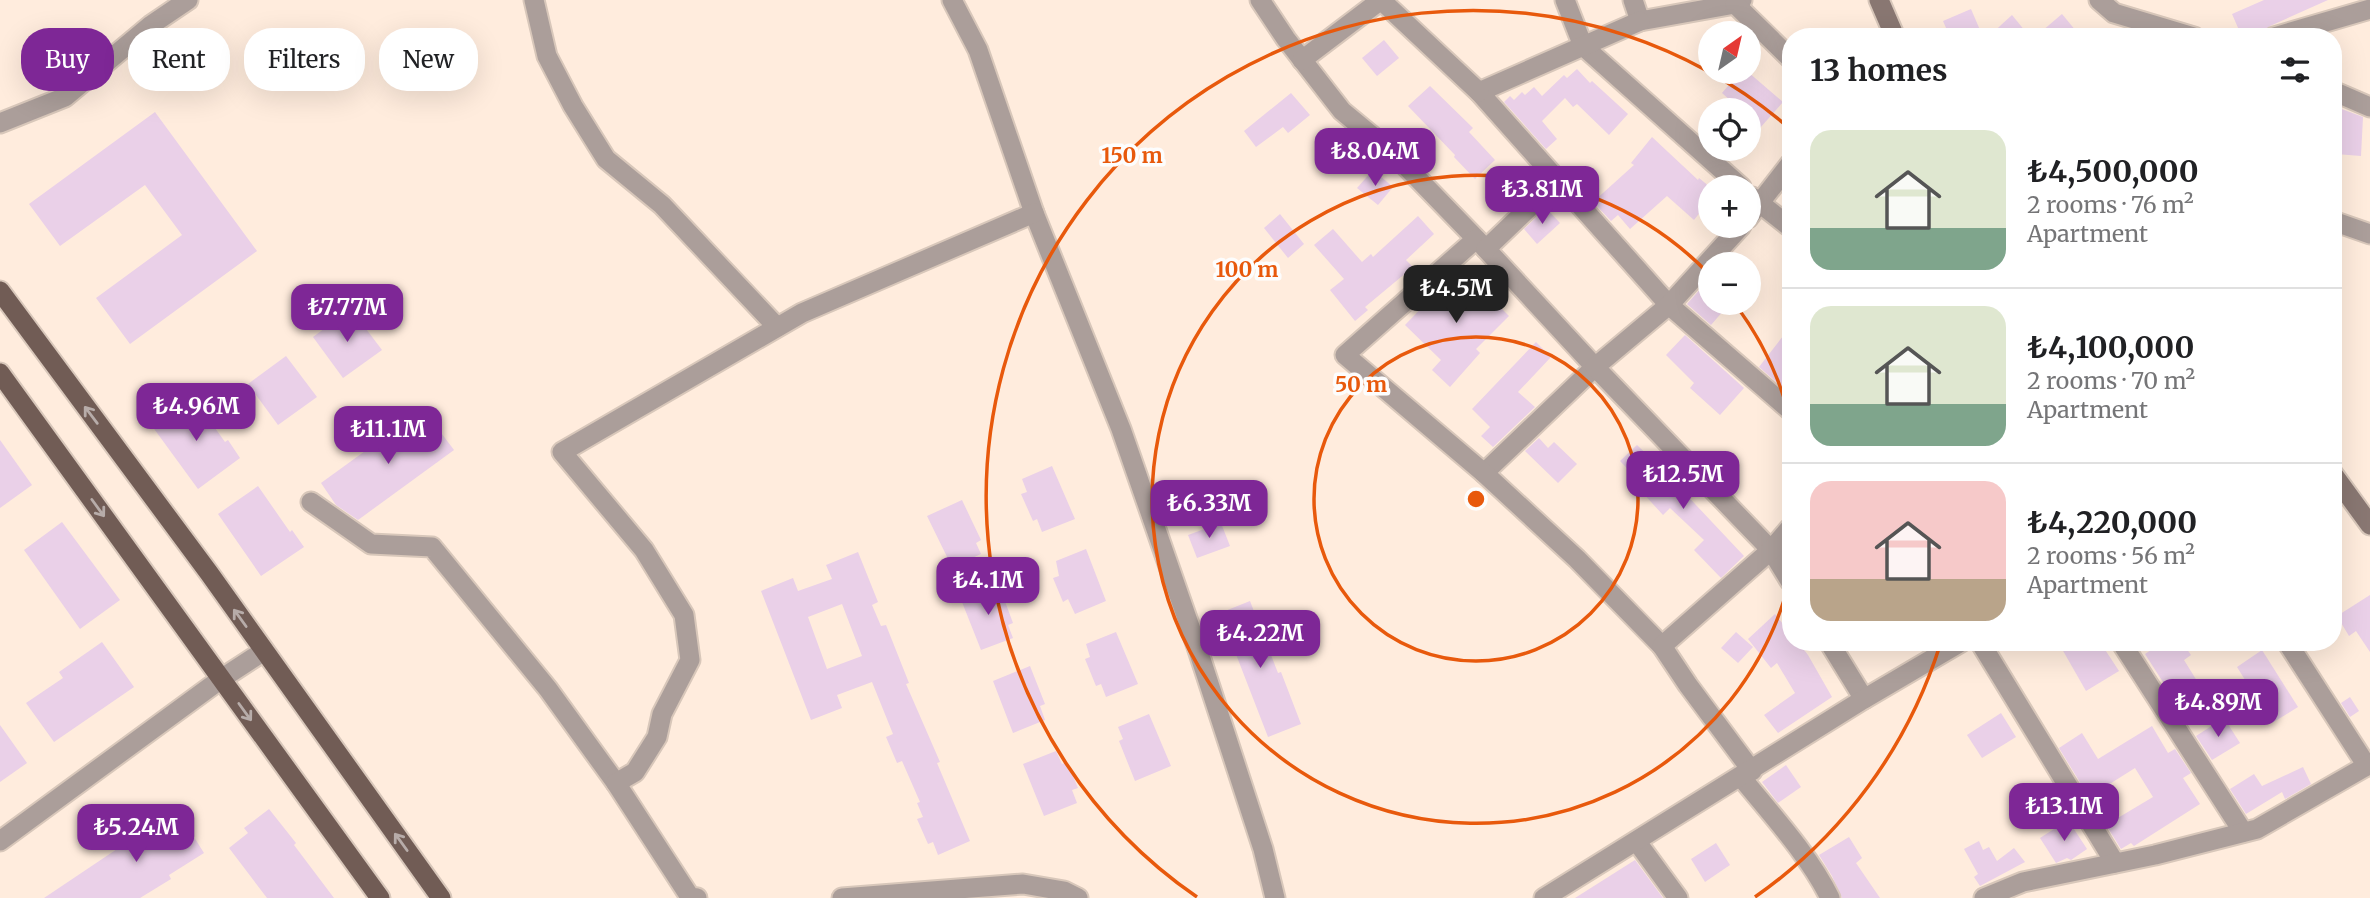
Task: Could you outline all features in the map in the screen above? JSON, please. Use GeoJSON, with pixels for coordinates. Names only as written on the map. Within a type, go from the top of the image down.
{"type":"FeatureCollection","features":[{"type":"Feature","properties":{"kind":"main road"},"geometry":{"type":"LineString","coordinates":[[1879,0],[1891,28]]}},
{"type":"Feature","properties":{"kind":"main road"},"geometry":{"type":"LineString","coordinates":[[0,291],[441,898]]}},
{"type":"Feature","properties":{"kind":"main road"},"geometry":{"type":"LineString","coordinates":[[0,373],[380,898]]}},
{"type":"Feature","properties":{"kind":"main road"},"geometry":{"type":"LineString","coordinates":[[2342,486],[2369,522]]}},
{"type":"Feature","properties":{"kind":"street"},"geometry":{"type":"LineString","coordinates":[[0,122],[65,97],[151,26],[188,0]]}},
{"type":"Feature","properties":{"kind":"street"},"geometry":{"type":"LineString","coordinates":[[534,0],[547,56],[573,106],[606,159],[662,205],[777,327]]}},
{"type":"Feature","properties":{"kind":"street"},"geometry":{"type":"LineString","coordinates":[[952,0],[978,50],[1034,213],[1121,429],[1263,849],[1275,898]]}},
{"type":"Feature","properties":{"kind":"street"},"geometry":{"type":"LineString","coordinates":[[1260,0],[1342,111],[1394,154],[1481,244],[1595,368],[1771,550],[1782,568]]}},
{"type":"Feature","properties":{"kind":"street"},"geometry":{"type":"LineString","coordinates":[[1303,60],[1381,0],[1479,92],[1670,306],[1782,403]]}},
{"type":"Feature","properties":{"kind":"street"},"geometry":{"type":"LineString","coordinates":[[1565,0],[1583,46],[1728,175]]}},
{"type":"Feature","properties":{"kind":"street"},"geometry":{"type":"LineString","coordinates":[[1633,0],[1640,21]]}},
{"type":"Feature","properties":{"kind":"street"},"geometry":{"type":"LineString","coordinates":[[2099,0],[2114,13],[2164,28]]}},
{"type":"Feature","properties":{"kind":"street"},"geometry":{"type":"LineString","coordinates":[[1479,92],[1640,21],[1738,2],[1782,49]]}},
{"type":"Feature","properties":{"kind":"street"},"geometry":{"type":"LineString","coordinates":[[2305,28],[2370,9]]}},
{"type":"Feature","properties":{"kind":"street"},"geometry":{"type":"LineString","coordinates":[[2342,95],[2370,107]]}},
{"type":"Feature","properties":{"kind":"street"},"geometry":{"type":"LineString","coordinates":[[1761,195],[1782,173]]}},
{"type":"Feature","properties":{"kind":"street"},"geometry":{"type":"LineString","coordinates":[[1558,180],[1345,355],[1484,473],[1577,559],[1662,646],[1780,826],[1824,884],[1830,898]]}},
{"type":"Feature","properties":{"kind":"street"},"geometry":{"type":"LineString","coordinates":[[1761,210],[1782,223]]}},
{"type":"Feature","properties":{"kind":"street"},"geometry":{"type":"LineString","coordinates":[[616,783],[635,772],[657,737],[662,714],[690,660],[684,615],[644,550],[562,452],[802,313],[1034,213]]}},
{"type":"Feature","properties":{"kind":"street"},"geometry":{"type":"LineString","coordinates":[[2342,224],[2370,234]]}},
{"type":"Feature","properties":{"kind":"street"},"geometry":{"type":"LineString","coordinates":[[1484,473],[1595,368],[1670,306],[1730,238]]}},
{"type":"Feature","properties":{"kind":"street"},"geometry":{"type":"LineString","coordinates":[[312,502],[371,544],[432,547],[548,689],[616,783],[690,897],[696,898]]}},
{"type":"Feature","properties":{"kind":"street"},"geometry":{"type":"LineString","coordinates":[[1662,646],[1782,537]]}},
{"type":"Feature","properties":{"kind":"street"},"geometry":{"type":"LineString","coordinates":[[0,841],[221,679],[264,651]]}},
{"type":"Feature","properties":{"kind":"street"},"geometry":{"type":"LineString","coordinates":[[1835,651],[1864,699]]}},
{"type":"Feature","properties":{"kind":"street"},"geometry":{"type":"LineString","coordinates":[[1544,898],[1946,651]]}},
{"type":"Feature","properties":{"kind":"street"},"geometry":{"type":"LineString","coordinates":[[1985,651],[2115,863]]}},
{"type":"Feature","properties":{"kind":"street"},"geometry":{"type":"LineString","coordinates":[[2127,651],[2243,832]]}},
{"type":"Feature","properties":{"kind":"street"},"geometry":{"type":"LineString","coordinates":[[1984,898],[2023,882],[2257,829],[2369,765],[2293,651]]}},
{"type":"Feature","properties":{"kind":"street"},"geometry":{"type":"LineString","coordinates":[[1637,842],[1678,898]]}},
{"type":"Feature","properties":{"kind":"street"},"geometry":{"type":"LineString","coordinates":[[842,898],[1023,884],[1064,891],[1079,898]]}},
{"type":"Feature","properties":{"kind":"building"},"geometry":{"type":"Polygon","coordinates":[[[2264,0],[2328,0],[2268,28],[2238,28],[2232,14],[2264,0]]]}},
{"type":"Feature","properties":{"kind":"building"},"geometry":{"type":"Polygon","coordinates":[[[1971,9],[1979,28],[1946,28],[1943,21],[1971,9]]]}},
{"type":"Feature","properties":{"kind":"building"},"geometry":{"type":"Polygon","coordinates":[[[2062,14],[2074,28],[2046,28],[2062,14]]]}},
{"type":"Feature","properties":{"kind":"building"},"geometry":{"type":"Polygon","coordinates":[[[2012,15],[2023,28],[1998,28],[2012,15]]]}},
{"type":"Feature","properties":{"kind":"building"},"geometry":{"type":"Polygon","coordinates":[[[1384,40],[1399,58],[1377,76],[1362,58],[1384,40]]]}},
{"type":"Feature","properties":{"kind":"building"},"geometry":{"type":"Polygon","coordinates":[[[1577,69],[1628,114],[1609,135],[1577,104],[1573,107],[1565,98],[1542,121],[1557,139],[1546,149],[1504,102],[1510,96],[1514,100],[1522,92],[1525,95],[1534,87],[1542,96],[1564,75],[1567,78],[1577,69]]]}},
{"type":"Feature","properties":{"kind":"building"},"geometry":{"type":"Polygon","coordinates":[[[1761,83],[1782,103],[1761,127],[1761,98],[1728,98],[1722,93],[1730,84],[1761,83]]]}},
{"type":"Feature","properties":{"kind":"building"},"geometry":{"type":"Polygon","coordinates":[[[1430,86],[1473,128],[1469,132],[1495,160],[1475,179],[1408,106],[1430,86]]]}},
{"type":"Feature","properties":{"kind":"building"},"geometry":{"type":"Polygon","coordinates":[[[1291,93],[1310,115],[1288,133],[1283,127],[1256,147],[1244,131],[1291,93]]]}},
{"type":"Feature","properties":{"kind":"building"},"geometry":{"type":"Polygon","coordinates":[[[2342,109],[2363,117],[2361,156],[2342,154],[2342,109]]]}},
{"type":"Feature","properties":{"kind":"building"},"geometry":{"type":"Polygon","coordinates":[[[155,112],[257,251],[130,344],[96,298],[182,235],[145,185],[60,246],[29,204],[155,112]]]}},
{"type":"Feature","properties":{"kind":"building"},"geometry":{"type":"Polygon","coordinates":[[[1652,137],[1698,180],[1698,215],[1694,220],[1667,196],[1630,229],[1618,215],[1611,221],[1593,202],[1634,165],[1631,163],[1652,137]]]}},
{"type":"Feature","properties":{"kind":"building"},"geometry":{"type":"Polygon","coordinates":[[[1373,170],[1393,187],[1378,205],[1357,188],[1373,170]]]}},
{"type":"Feature","properties":{"kind":"building"},"geometry":{"type":"Polygon","coordinates":[[[1546,208],[1560,223],[1537,244],[1524,229],[1546,208]]]}},
{"type":"Feature","properties":{"kind":"building"},"geometry":{"type":"Polygon","coordinates":[[[1280,214],[1304,244],[1288,258],[1264,228],[1280,214]]]}},
{"type":"Feature","properties":{"kind":"building"},"geometry":{"type":"Polygon","coordinates":[[[1418,216],[1434,234],[1406,260],[1413,267],[1365,307],[1368,310],[1355,321],[1330,290],[1344,279],[1314,245],[1333,229],[1362,262],[1371,254],[1373,257],[1418,216]]]}},
{"type":"Feature","properties":{"kind":"building"},"geometry":{"type":"Polygon","coordinates":[[[1464,271],[1494,304],[1509,316],[1476,349],[1480,353],[1450,387],[1432,370],[1441,360],[1405,325],[1437,292],[1464,271]]]}},
{"type":"Feature","properties":{"kind":"building"},"geometry":{"type":"Polygon","coordinates":[[[1698,292],[1698,314],[1687,304],[1698,292]]]}},
{"type":"Feature","properties":{"kind":"building"},"geometry":{"type":"Polygon","coordinates":[[[351,309],[382,350],[343,378],[313,337],[351,309]]]}},
{"type":"Feature","properties":{"kind":"building"},"geometry":{"type":"Polygon","coordinates":[[[1700,315],[1720,315],[1711,325],[1700,315]]]}},
{"type":"Feature","properties":{"kind":"building"},"geometry":{"type":"Polygon","coordinates":[[[1685,335],[1744,388],[1720,415],[1690,388],[1694,383],[1666,355],[1685,335]]]}},
{"type":"Feature","properties":{"kind":"building"},"geometry":{"type":"Polygon","coordinates":[[[1782,337],[1782,387],[1759,367],[1782,337]]]}},
{"type":"Feature","properties":{"kind":"building"},"geometry":{"type":"Polygon","coordinates":[[[1536,342],[1551,357],[1518,392],[1535,407],[1493,447],[1481,436],[1490,427],[1472,409],[1536,342]]]}},
{"type":"Feature","properties":{"kind":"building"},"geometry":{"type":"Polygon","coordinates":[[[286,356],[317,397],[278,425],[248,384],[286,356]]]}},
{"type":"Feature","properties":{"kind":"building"},"geometry":{"type":"Polygon","coordinates":[[[193,397],[225,442],[228,440],[240,458],[198,489],[152,426],[193,397]]]}},
{"type":"Feature","properties":{"kind":"building"},"geometry":{"type":"Polygon","coordinates":[[[423,409],[454,450],[358,520],[336,505],[321,483],[423,409]]]}},
{"type":"Feature","properties":{"kind":"building"},"geometry":{"type":"Polygon","coordinates":[[[1539,438],[1548,448],[1554,442],[1577,464],[1558,483],[1525,451],[1539,438]]]}},
{"type":"Feature","properties":{"kind":"building"},"geometry":{"type":"Polygon","coordinates":[[[0,440],[32,485],[0,508],[0,440]]]}},
{"type":"Feature","properties":{"kind":"building"},"geometry":{"type":"Polygon","coordinates":[[[1637,445],[1744,556],[1721,578],[1694,550],[1704,540],[1670,508],[1663,515],[1641,491],[1645,487],[1620,461],[1637,445]]]}},
{"type":"Feature","properties":{"kind":"building"},"geometry":{"type":"Polygon","coordinates":[[[1052,466],[1075,519],[1042,532],[1037,519],[1033,521],[1021,494],[1027,492],[1022,479],[1052,466]]]}},
{"type":"Feature","properties":{"kind":"building"},"geometry":{"type":"Polygon","coordinates":[[[258,486],[290,532],[292,530],[304,547],[261,576],[218,514],[258,486]]]}},
{"type":"Feature","properties":{"kind":"building"},"geometry":{"type":"Polygon","coordinates":[[[962,500],[981,540],[976,543],[981,554],[952,567],[927,516],[962,500]]]}},
{"type":"Feature","properties":{"kind":"building"},"geometry":{"type":"Polygon","coordinates":[[[62,522],[120,600],[80,629],[24,550],[62,522]]]}},
{"type":"Feature","properties":{"kind":"building"},"geometry":{"type":"Polygon","coordinates":[[[1221,523],[1230,546],[1197,558],[1188,535],[1221,523]]]}},
{"type":"Feature","properties":{"kind":"building"},"geometry":{"type":"Polygon","coordinates":[[[1086,549],[1106,601],[1075,614],[1068,599],[1063,602],[1053,578],[1059,576],[1056,561],[1086,549]]]}},
{"type":"Feature","properties":{"kind":"building"},"geometry":{"type":"Polygon","coordinates":[[[858,552],[878,602],[872,605],[881,626],[886,625],[909,683],[906,684],[970,841],[938,855],[933,842],[928,844],[917,819],[923,817],[917,803],[920,802],[902,761],[897,763],[886,737],[893,734],[872,682],[837,695],[842,708],[811,720],[761,591],[793,578],[798,591],[832,579],[826,565],[858,552]],[[842,604],[808,617],[827,669],[862,656],[842,604]]]}},
{"type":"Feature","properties":{"kind":"building"},"geometry":{"type":"Polygon","coordinates":[[[991,585],[997,599],[1003,596],[1013,623],[1008,625],[1013,638],[981,650],[960,597],[991,585]]]}},
{"type":"Feature","properties":{"kind":"building"},"geometry":{"type":"Polygon","coordinates":[[[2370,595],[2370,652],[2356,631],[2349,636],[2342,624],[2342,613],[2370,595]]]}},
{"type":"Feature","properties":{"kind":"building"},"geometry":{"type":"Polygon","coordinates":[[[1250,601],[1301,724],[1268,737],[1220,613],[1250,601]]]}},
{"type":"Feature","properties":{"kind":"building"},"geometry":{"type":"Polygon","coordinates":[[[1775,614],[1782,623],[1782,651],[1805,651],[1832,697],[1778,733],[1764,715],[1795,693],[1777,663],[1771,668],[1748,639],[1775,614]]]}},
{"type":"Feature","properties":{"kind":"building"},"geometry":{"type":"Polygon","coordinates":[[[1116,632],[1138,684],[1106,697],[1101,684],[1096,686],[1085,659],[1090,657],[1086,644],[1116,632]]]}},
{"type":"Feature","properties":{"kind":"building"},"geometry":{"type":"Polygon","coordinates":[[[1736,632],[1753,647],[1738,663],[1721,648],[1736,632]]]}},
{"type":"Feature","properties":{"kind":"building"},"geometry":{"type":"Polygon","coordinates":[[[102,642],[134,687],[54,742],[26,703],[63,678],[59,672],[102,642]]]}},
{"type":"Feature","properties":{"kind":"building"},"geometry":{"type":"Polygon","coordinates":[[[2063,651],[2106,651],[2119,671],[2086,691],[2063,651]]]}},
{"type":"Feature","properties":{"kind":"building"},"geometry":{"type":"Polygon","coordinates":[[[2150,651],[2188,651],[2191,655],[2184,660],[2202,689],[2177,704],[2145,654],[2150,651]]]}},
{"type":"Feature","properties":{"kind":"building"},"geometry":{"type":"Polygon","coordinates":[[[2263,651],[2298,707],[2272,723],[2237,667],[2263,651]]]}},
{"type":"Feature","properties":{"kind":"building"},"geometry":{"type":"Polygon","coordinates":[[[1030,666],[1045,704],[1040,706],[1045,720],[1013,733],[993,681],[1030,666]]]}},
{"type":"Feature","properties":{"kind":"building"},"geometry":{"type":"Polygon","coordinates":[[[2350,697],[2359,711],[2350,717],[2341,703],[2350,697]]]}},
{"type":"Feature","properties":{"kind":"building"},"geometry":{"type":"Polygon","coordinates":[[[2001,713],[2016,737],[1982,758],[1967,735],[2001,713]]]}},
{"type":"Feature","properties":{"kind":"building"},"geometry":{"type":"Polygon","coordinates":[[[1149,714],[1171,766],[1135,781],[1119,741],[1123,739],[1118,727],[1149,714]]]}},
{"type":"Feature","properties":{"kind":"building"},"geometry":{"type":"Polygon","coordinates":[[[2224,718],[2240,743],[2212,760],[2196,736],[2224,718]]]}},
{"type":"Feature","properties":{"kind":"building"},"geometry":{"type":"Polygon","coordinates":[[[0,725],[27,763],[0,782],[0,725]]]}},
{"type":"Feature","properties":{"kind":"building"},"geometry":{"type":"Polygon","coordinates":[[[2152,726],[2168,753],[2175,749],[2191,773],[2183,778],[2200,804],[2134,846],[2131,843],[2121,849],[2106,825],[2153,797],[2135,768],[2089,797],[2059,748],[2082,733],[2098,759],[2152,726]]]}},
{"type":"Feature","properties":{"kind":"building"},"geometry":{"type":"Polygon","coordinates":[[[1056,751],[1062,764],[1067,762],[1078,788],[1072,790],[1077,803],[1044,816],[1023,764],[1056,751]]]}},
{"type":"Feature","properties":{"kind":"building"},"geometry":{"type":"Polygon","coordinates":[[[1786,765],[1801,787],[1778,803],[1762,782],[1786,765]]]}},
{"type":"Feature","properties":{"kind":"building"},"geometry":{"type":"Polygon","coordinates":[[[2303,767],[2311,784],[2285,799],[2282,792],[2246,814],[2230,789],[2254,774],[2262,786],[2303,767]]]}},
{"type":"Feature","properties":{"kind":"building"},"geometry":{"type":"Polygon","coordinates":[[[269,809],[334,898],[267,898],[229,848],[248,833],[244,828],[269,809]]]}},
{"type":"Feature","properties":{"kind":"building"},"geometry":{"type":"Polygon","coordinates":[[[169,812],[180,830],[187,826],[204,853],[169,875],[171,879],[140,898],[44,898],[126,843],[124,840],[169,812]]]}},
{"type":"Feature","properties":{"kind":"building"},"geometry":{"type":"Polygon","coordinates":[[[2068,820],[2087,849],[2071,860],[2067,858],[2056,863],[2040,838],[2068,820]]]}},
{"type":"Feature","properties":{"kind":"building"},"geometry":{"type":"Polygon","coordinates":[[[1849,837],[1862,858],[1856,863],[1880,898],[1842,898],[1819,855],[1849,837]]]}},
{"type":"Feature","properties":{"kind":"building"},"geometry":{"type":"Polygon","coordinates":[[[1979,841],[1983,850],[1989,847],[1997,861],[2014,848],[2025,862],[1980,886],[1974,877],[1978,874],[1964,849],[1979,841]]]}},
{"type":"Feature","properties":{"kind":"building"},"geometry":{"type":"Polygon","coordinates":[[[1716,843],[1730,865],[1705,882],[1691,859],[1716,843]]]}},
{"type":"Feature","properties":{"kind":"building"},"geometry":{"type":"Polygon","coordinates":[[[1635,860],[1663,898],[1575,898],[1635,860]]]}}]}
